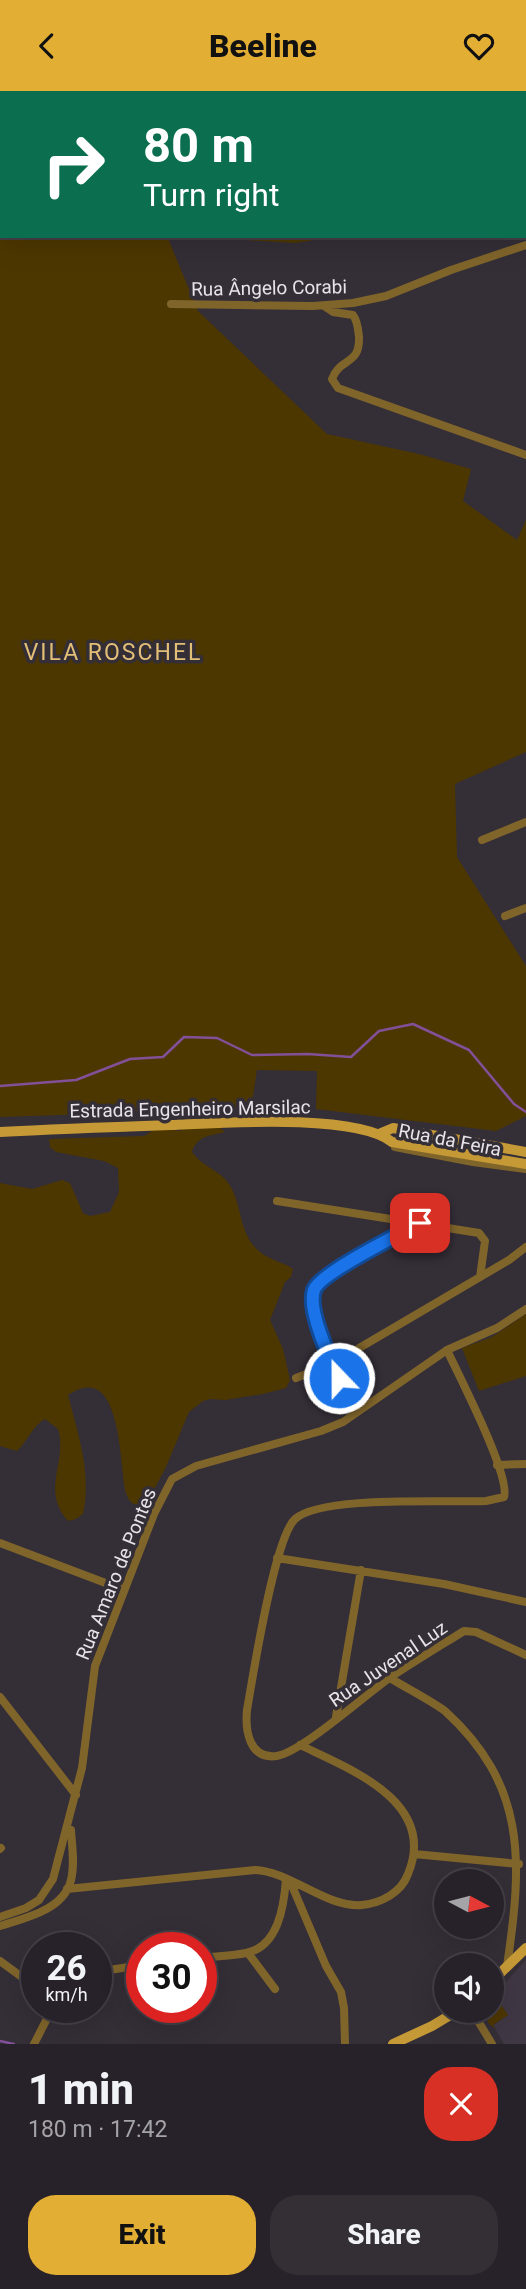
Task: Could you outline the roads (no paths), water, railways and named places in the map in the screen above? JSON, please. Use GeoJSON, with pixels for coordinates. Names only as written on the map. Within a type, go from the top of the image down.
{"type":"FeatureCollection","features":[{"type":"Feature","properties":{"kind":"main road","name":"Estrada Engenheiro Marsilac"},"geometry":{"type":"LineString","coordinates":[[0,1132],[318,1123],[377,1133],[392,1142],[526,1164]]}},
{"type":"Feature","properties":{"kind":"main road","name":"Estrada Engenheiro Marsilac"},"geometry":{"type":"LineString","coordinates":[[377,1133],[393,1128],[526,1152]]}},
{"type":"Feature","properties":{"kind":"main road"},"geometry":{"type":"LineString","coordinates":[[504,1969],[526,1948]]}},
{"type":"Feature","properties":{"kind":"main road"},"geometry":{"type":"LineString","coordinates":[[393,2044],[438,2023]]}},
{"type":"Feature","properties":{"kind":"street","name":"Rua Ângelo Corabi"},"geometry":{"type":"LineString","coordinates":[[171,304],[324,306],[376,299],[526,245]]}},
{"type":"Feature","properties":{"kind":"street"},"geometry":{"type":"LineString","coordinates":[[324,306],[333,312],[353,315],[358,330],[358,354],[333,375],[332,379],[338,388],[526,455]]}},
{"type":"Feature","properties":{"kind":"street"},"geometry":{"type":"LineString","coordinates":[[481,839],[526,822]]}},
{"type":"Feature","properties":{"kind":"street"},"geometry":{"type":"LineString","coordinates":[[505,916],[526,908]]}},
{"type":"Feature","properties":{"kind":"street","name":"Rua da Feira"},"geometry":{"type":"LineString","coordinates":[[377,1133],[381,1141],[395,1147],[473,1163],[526,1169]]}},
{"type":"Feature","properties":{"kind":"street"},"geometry":{"type":"LineString","coordinates":[[277,1201],[473,1231],[483,1236],[485,1248],[480,1277]]}},
{"type":"Feature","properties":{"kind":"street"},"geometry":{"type":"LineString","coordinates":[[359,1410],[332,1364],[314,1311],[312,1299],[316,1285],[334,1271],[420,1223]]}},
{"type":"Feature","properties":{"kind":"street"},"geometry":{"type":"LineString","coordinates":[[296,1378],[332,1364],[526,1247]]}},
{"type":"Feature","properties":{"kind":"street","name":"Rua Amaro de Pontes"},"geometry":{"type":"LineString","coordinates":[[0,1917],[39,1900],[48,1891],[60,1860],[86,1750],[95,1666],[163,1493],[173,1479],[182,1472],[217,1459],[321,1431],[343,1422],[447,1350],[497,1328],[526,1309]]}},
{"type":"Feature","properties":{"kind":"street"},"geometry":{"type":"LineString","coordinates":[[447,1350],[487,1437],[505,1485],[504,1497],[486,1501],[372,1503],[316,1509],[294,1520],[283,1539],[277,1558],[444,1584],[526,1602]]}},
{"type":"Feature","properties":{"kind":"street"},"geometry":{"type":"LineString","coordinates":[[497,1465],[526,1464]]}},
{"type":"Feature","properties":{"kind":"street"},"geometry":{"type":"LineString","coordinates":[[0,1543],[124,1590]]}},
{"type":"Feature","properties":{"kind":"street","name":"Rua Juvenal Luz"},"geometry":{"type":"LineString","coordinates":[[277,1558],[252,1682],[246,1728],[252,1746],[272,1757],[300,1745],[390,1678],[464,1631],[476,1632],[526,1655]]}},
{"type":"Feature","properties":{"kind":"street"},"geometry":{"type":"LineString","coordinates":[[336,1717],[361,1570]]}},
{"type":"Feature","properties":{"kind":"street"},"geometry":{"type":"LineString","coordinates":[[390,1678],[444,1711],[498,1763],[508,1782],[522,1834],[507,1966]]}},
{"type":"Feature","properties":{"kind":"street"},"geometry":{"type":"LineString","coordinates":[[0,1697],[76,1795]]}},
{"type":"Feature","properties":{"kind":"street"},"geometry":{"type":"LineString","coordinates":[[67,1889],[269,1870],[340,1902],[357,1905],[372,1904],[397,1891],[407,1878],[414,1854],[412,1832],[404,1814],[384,1790],[353,1770],[300,1745]]}},
{"type":"Feature","properties":{"kind":"street"},"geometry":{"type":"LineString","coordinates":[[0,1926],[45,1910],[67,1889],[72,1873],[70,1820]]}},
{"type":"Feature","properties":{"kind":"street"},"geometry":{"type":"LineString","coordinates":[[414,1854],[519,1864]]}},
{"type":"Feature","properties":{"kind":"street"},"geometry":{"type":"LineString","coordinates":[[217,1956],[248,1953],[260,1948],[272,1935],[288,1880]]}},
{"type":"Feature","properties":{"kind":"street"},"geometry":{"type":"LineString","coordinates":[[288,1880],[326,1966],[341,1992],[345,2044]]}},
{"type":"Feature","properties":{"kind":"street"},"geometry":{"type":"LineString","coordinates":[[248,1953],[275,1989]]}},
{"type":"Feature","properties":{"kind":"street"},"geometry":{"type":"LineString","coordinates":[[0,1961],[21,1976]]}},
{"type":"Feature","properties":{"kind":"street"},"geometry":{"type":"LineString","coordinates":[[34,2044],[45,2023]]}},
{"type":"Feature","properties":{"kind":"street"},"geometry":{"type":"LineString","coordinates":[[479,2023],[492,2044]]}},
{"type":"Feature","properties":{"kind":"waterway"},"geometry":{"type":"LineString","coordinates":[[0,1086],[76,1080],[130,1059],[163,1057],[184,1037],[217,1038],[252,1055],[308,1054],[351,1057],[379,1031],[413,1024],[469,1050],[514,1104],[526,1112]]}},
{"type":"Feature","properties":{"kind":"waterway"},"geometry":{"type":"LineString","coordinates":[[0,2041],[14,2044]]}},
{"type":"Feature","properties":{"kind":"district","name":"VILA ROSCHEL"},"geometry":{"type":"Point","coordinates":[113,652]}}]}
